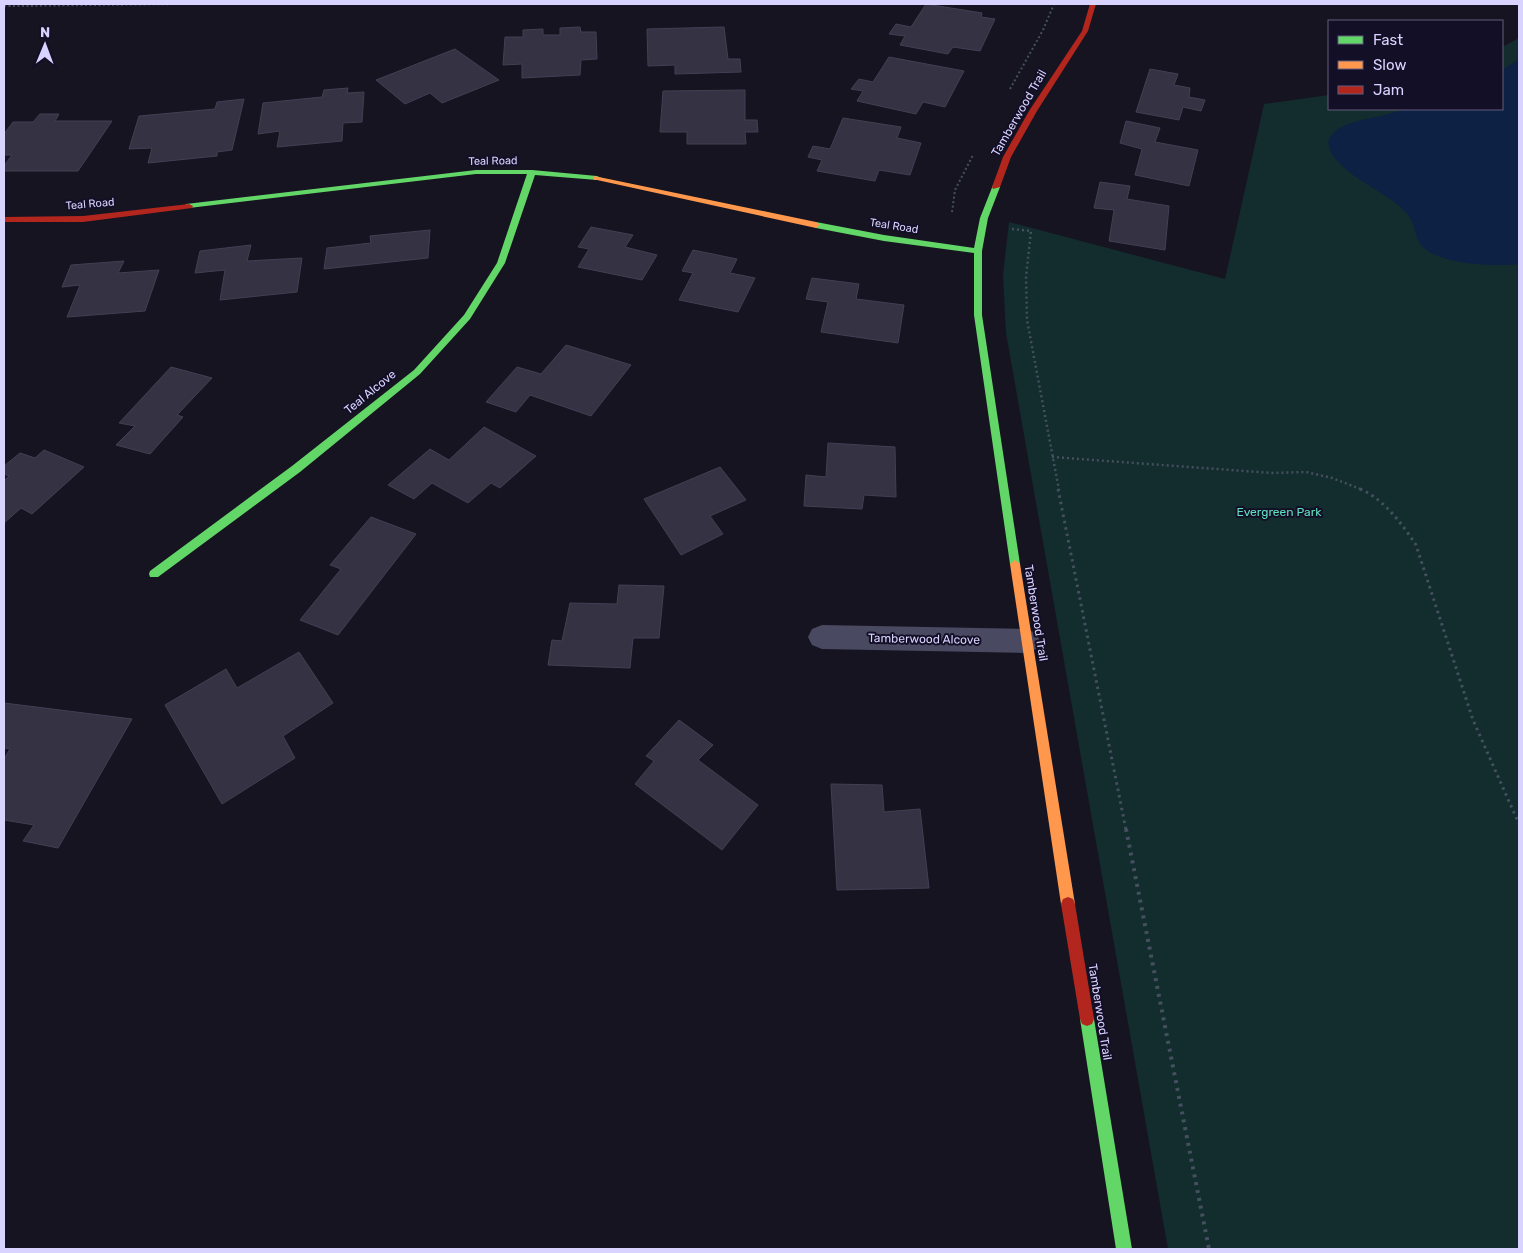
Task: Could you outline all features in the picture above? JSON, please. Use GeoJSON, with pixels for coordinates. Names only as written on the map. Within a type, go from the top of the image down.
{"type":"FeatureCollection","features":[{"type":"Feature","properties":{"kind":"street","name":"Tamberwood Trail"},"geometry":{"type":"LineString","coordinates":[[1093,4],[1085,31],[1033,111],[1007,157],[984,218],[978,251],[978,315],[1026,641],[1124,1249]]}},
{"type":"Feature","properties":{"kind":"street","name":"Teal Road"},"geometry":{"type":"LineString","coordinates":[[4,220],[83,219],[476,172],[532,172],[588,176],[835,229],[978,251]]}},
{"type":"Feature","properties":{"kind":"street","name":"Teal Alcove"},"geometry":{"type":"LineString","coordinates":[[154,574],[296,469],[417,372],[467,317],[501,263],[532,172]]}},
{"type":"Feature","properties":{"kind":"street","name":"Tamberwood Alcove"},"geometry":{"type":"LineString","coordinates":[[822,636],[1026,641]]}},
{"type":"Feature","properties":{"kind":"path"},"geometry":{"type":"LineString","coordinates":[[4,6],[179,4]]}},
{"type":"Feature","properties":{"kind":"path"},"geometry":{"type":"LineString","coordinates":[[1031,232],[1026,277],[1027,320],[1052,457],[1209,1249]]}},
{"type":"Feature","properties":{"kind":"path"},"geometry":{"type":"LineString","coordinates":[[1052,457],[1272,473],[1306,472],[1332,478],[1366,492],[1400,520],[1416,545],[1473,720],[1519,824]]}},
{"type":"Feature","properties":{"kind":"green space","name":"Evergreen Park"},"geometry":{"type":"Polygon","coordinates":[[[1519,38],[1519,1249],[1168,1249],[1006,333],[1003,275],[1009,222],[1225,279],[1264,104],[1328,95],[1328,110],[1503,110],[1503,46],[1519,38]]]}},
{"type":"Feature","properties":{"kind":"water"},"geometry":{"type":"Polygon","coordinates":[[[1519,59],[1519,264],[1465,263],[1437,256],[1426,250],[1419,242],[1409,216],[1403,210],[1393,201],[1354,175],[1335,158],[1329,148],[1329,139],[1341,127],[1398,111],[1503,110],[1503,69],[1519,59]]]}},
{"type":"Feature","properties":{"kind":"building"},"geometry":{"type":"Polygon","coordinates":[[[926,4],[982,13],[981,17],[995,19],[980,51],[953,47],[948,54],[900,45],[905,36],[889,34],[896,24],[911,27],[926,4]]]}},
{"type":"Feature","properties":{"kind":"building"},"geometry":{"type":"Polygon","coordinates":[[[580,27],[581,32],[596,32],[597,59],[581,60],[580,75],[522,78],[522,64],[503,65],[505,37],[523,37],[523,30],[543,29],[543,35],[560,35],[560,28],[580,27]]]}},
{"type":"Feature","properties":{"kind":"building"},"geometry":{"type":"Polygon","coordinates":[[[724,27],[728,59],[740,59],[741,72],[675,74],[675,65],[648,66],[647,29],[724,27]]]}},
{"type":"Feature","properties":{"kind":"building"},"geometry":{"type":"Polygon","coordinates":[[[455,49],[499,80],[442,103],[430,93],[405,104],[376,80],[455,49]]]}},
{"type":"Feature","properties":{"kind":"building"},"geometry":{"type":"Polygon","coordinates":[[[889,57],[964,71],[945,107],[923,102],[916,114],[857,101],[863,91],[851,89],[859,79],[873,82],[889,57]]]}},
{"type":"Feature","properties":{"kind":"building"},"geometry":{"type":"Polygon","coordinates":[[[1150,69],[1178,74],[1174,85],[1190,88],[1189,97],[1205,100],[1201,111],[1183,107],[1179,120],[1136,112],[1150,69]]]}},
{"type":"Feature","properties":{"kind":"building"},"geometry":{"type":"Polygon","coordinates":[[[348,88],[347,93],[364,92],[362,122],[343,123],[342,141],[277,147],[280,131],[258,134],[263,103],[322,97],[324,90],[348,88]]]}},
{"type":"Feature","properties":{"kind":"building"},"geometry":{"type":"Polygon","coordinates":[[[745,90],[745,120],[757,120],[758,132],[745,132],[746,144],[687,144],[687,132],[660,132],[663,91],[745,90]]]}},
{"type":"Feature","properties":{"kind":"building"},"geometry":{"type":"Polygon","coordinates":[[[244,99],[232,150],[217,152],[217,156],[148,163],[152,148],[129,149],[139,116],[215,109],[217,102],[244,99]]]}},
{"type":"Feature","properties":{"kind":"building"},"geometry":{"type":"Polygon","coordinates":[[[40,114],[59,114],[55,121],[112,121],[78,171],[4,171],[4,166],[12,155],[4,155],[4,134],[13,122],[33,122],[40,114]]]}},
{"type":"Feature","properties":{"kind":"building"},"geometry":{"type":"Polygon","coordinates":[[[843,118],[901,127],[897,138],[921,143],[910,175],[879,170],[875,181],[817,171],[822,160],[808,157],[813,146],[830,149],[843,118]]]}},
{"type":"Feature","properties":{"kind":"building"},"geometry":{"type":"Polygon","coordinates":[[[1126,121],[1160,128],[1155,142],[1198,150],[1189,186],[1135,175],[1142,149],[1120,143],[1126,121]]]}},
{"type":"Feature","properties":{"kind":"building"},"geometry":{"type":"Polygon","coordinates":[[[1100,182],[1130,186],[1127,199],[1169,206],[1165,250],[1109,241],[1114,210],[1094,208],[1100,182]]]}},
{"type":"Feature","properties":{"kind":"building"},"geometry":{"type":"Polygon","coordinates":[[[591,227],[633,235],[625,247],[657,255],[642,280],[578,267],[589,249],[578,247],[591,227]]]}},
{"type":"Feature","properties":{"kind":"building"},"geometry":{"type":"Polygon","coordinates":[[[430,230],[428,258],[324,269],[327,248],[371,243],[370,236],[430,230]]]}},
{"type":"Feature","properties":{"kind":"building"},"geometry":{"type":"Polygon","coordinates":[[[251,245],[247,261],[302,258],[297,292],[220,300],[225,270],[195,273],[200,251],[251,245]]]}},
{"type":"Feature","properties":{"kind":"building"},"geometry":{"type":"Polygon","coordinates":[[[693,250],[737,259],[730,273],[755,278],[738,312],[679,300],[693,273],[682,271],[693,250]]]}},
{"type":"Feature","properties":{"kind":"building"},"geometry":{"type":"Polygon","coordinates":[[[124,261],[118,273],[159,270],[145,311],[67,317],[80,285],[62,287],[71,265],[124,261]]]}},
{"type":"Feature","properties":{"kind":"building"},"geometry":{"type":"Polygon","coordinates":[[[812,278],[859,284],[856,299],[904,305],[898,343],[821,332],[828,302],[806,299],[812,278]]]}},
{"type":"Feature","properties":{"kind":"building"},"geometry":{"type":"Polygon","coordinates":[[[566,345],[631,365],[591,416],[530,395],[516,412],[486,402],[517,367],[541,374],[566,345]]]}},
{"type":"Feature","properties":{"kind":"building"},"geometry":{"type":"Polygon","coordinates":[[[171,367],[212,378],[177,415],[183,417],[150,454],[116,445],[135,426],[119,423],[171,367]]]}},
{"type":"Feature","properties":{"kind":"building"},"geometry":{"type":"Polygon","coordinates":[[[484,427],[536,456],[500,488],[491,483],[468,503],[432,483],[414,499],[388,485],[430,449],[449,460],[484,427]]]}},
{"type":"Feature","properties":{"kind":"building"},"geometry":{"type":"Polygon","coordinates":[[[828,443],[895,447],[896,497],[864,495],[862,509],[804,506],[806,475],[826,477],[828,443]]]}},
{"type":"Feature","properties":{"kind":"building"},"geometry":{"type":"Polygon","coordinates":[[[44,450],[84,467],[32,514],[21,508],[4,523],[4,481],[9,476],[4,474],[4,466],[20,453],[35,458],[44,450]]]}},
{"type":"Feature","properties":{"kind":"building"},"geometry":{"type":"Polygon","coordinates":[[[720,467],[746,500],[710,516],[723,534],[681,555],[644,499],[720,467]]]}},
{"type":"Feature","properties":{"kind":"building"},"geometry":{"type":"Polygon","coordinates":[[[371,517],[416,534],[338,635],[300,620],[341,569],[330,565],[371,517]]]}},
{"type":"Feature","properties":{"kind":"building"},"geometry":{"type":"Polygon","coordinates":[[[619,585],[664,586],[659,638],[633,638],[630,668],[548,665],[552,640],[562,641],[570,603],[617,604],[619,585]]]}},
{"type":"Feature","properties":{"kind":"building"},"geometry":{"type":"Polygon","coordinates":[[[299,652],[333,703],[283,736],[295,758],[222,804],[165,705],[226,669],[237,688],[299,652]]]}},
{"type":"Feature","properties":{"kind":"building"},"geometry":{"type":"Polygon","coordinates":[[[4,703],[132,719],[58,848],[23,841],[34,825],[4,820],[4,759],[10,749],[4,748],[4,703]]]}},
{"type":"Feature","properties":{"kind":"building"},"geometry":{"type":"Polygon","coordinates":[[[679,720],[713,745],[698,760],[758,805],[722,850],[635,784],[654,761],[646,756],[679,720]]]}},
{"type":"Feature","properties":{"kind":"building"},"geometry":{"type":"Polygon","coordinates":[[[831,784],[882,785],[884,812],[920,809],[929,888],[837,890],[831,784]]]}},
{"type":"Feature","properties":{"kind":"traffic: fast"},"geometry":{"type":"LineString","coordinates":[[189,206],[476,172],[532,172],[597,178]]}},
{"type":"Feature","properties":{"kind":"traffic: fast"},"geometry":{"type":"LineString","coordinates":[[154,574],[296,469],[417,372],[467,317],[501,263],[532,172]]}},
{"type":"Feature","properties":{"kind":"traffic: fast"},"geometry":{"type":"LineString","coordinates":[[996,187],[984,218],[978,251],[978,315],[1015,564]]}},
{"type":"Feature","properties":{"kind":"traffic: fast"},"geometry":{"type":"LineString","coordinates":[[816,225],[884,238],[978,251]]}},
{"type":"Feature","properties":{"kind":"traffic: fast"},"geometry":{"type":"LineString","coordinates":[[1087,1019],[1124,1249]]}},
{"type":"Feature","properties":{"kind":"traffic: slow"},"geometry":{"type":"LineString","coordinates":[[597,178],[816,225]]}},
{"type":"Feature","properties":{"kind":"traffic: slow"},"geometry":{"type":"LineString","coordinates":[[1015,564],[1068,904]]}},
{"type":"Feature","properties":{"kind":"traffic: jam"},"geometry":{"type":"LineString","coordinates":[[996,187],[1007,157],[1033,111],[1085,31],[1093,4]]}},
{"type":"Feature","properties":{"kind":"traffic: jam"},"geometry":{"type":"LineString","coordinates":[[4,220],[83,219],[189,206]]}},
{"type":"Feature","properties":{"kind":"traffic: jam"},"geometry":{"type":"LineString","coordinates":[[1068,904],[1087,1019]]}}]}
